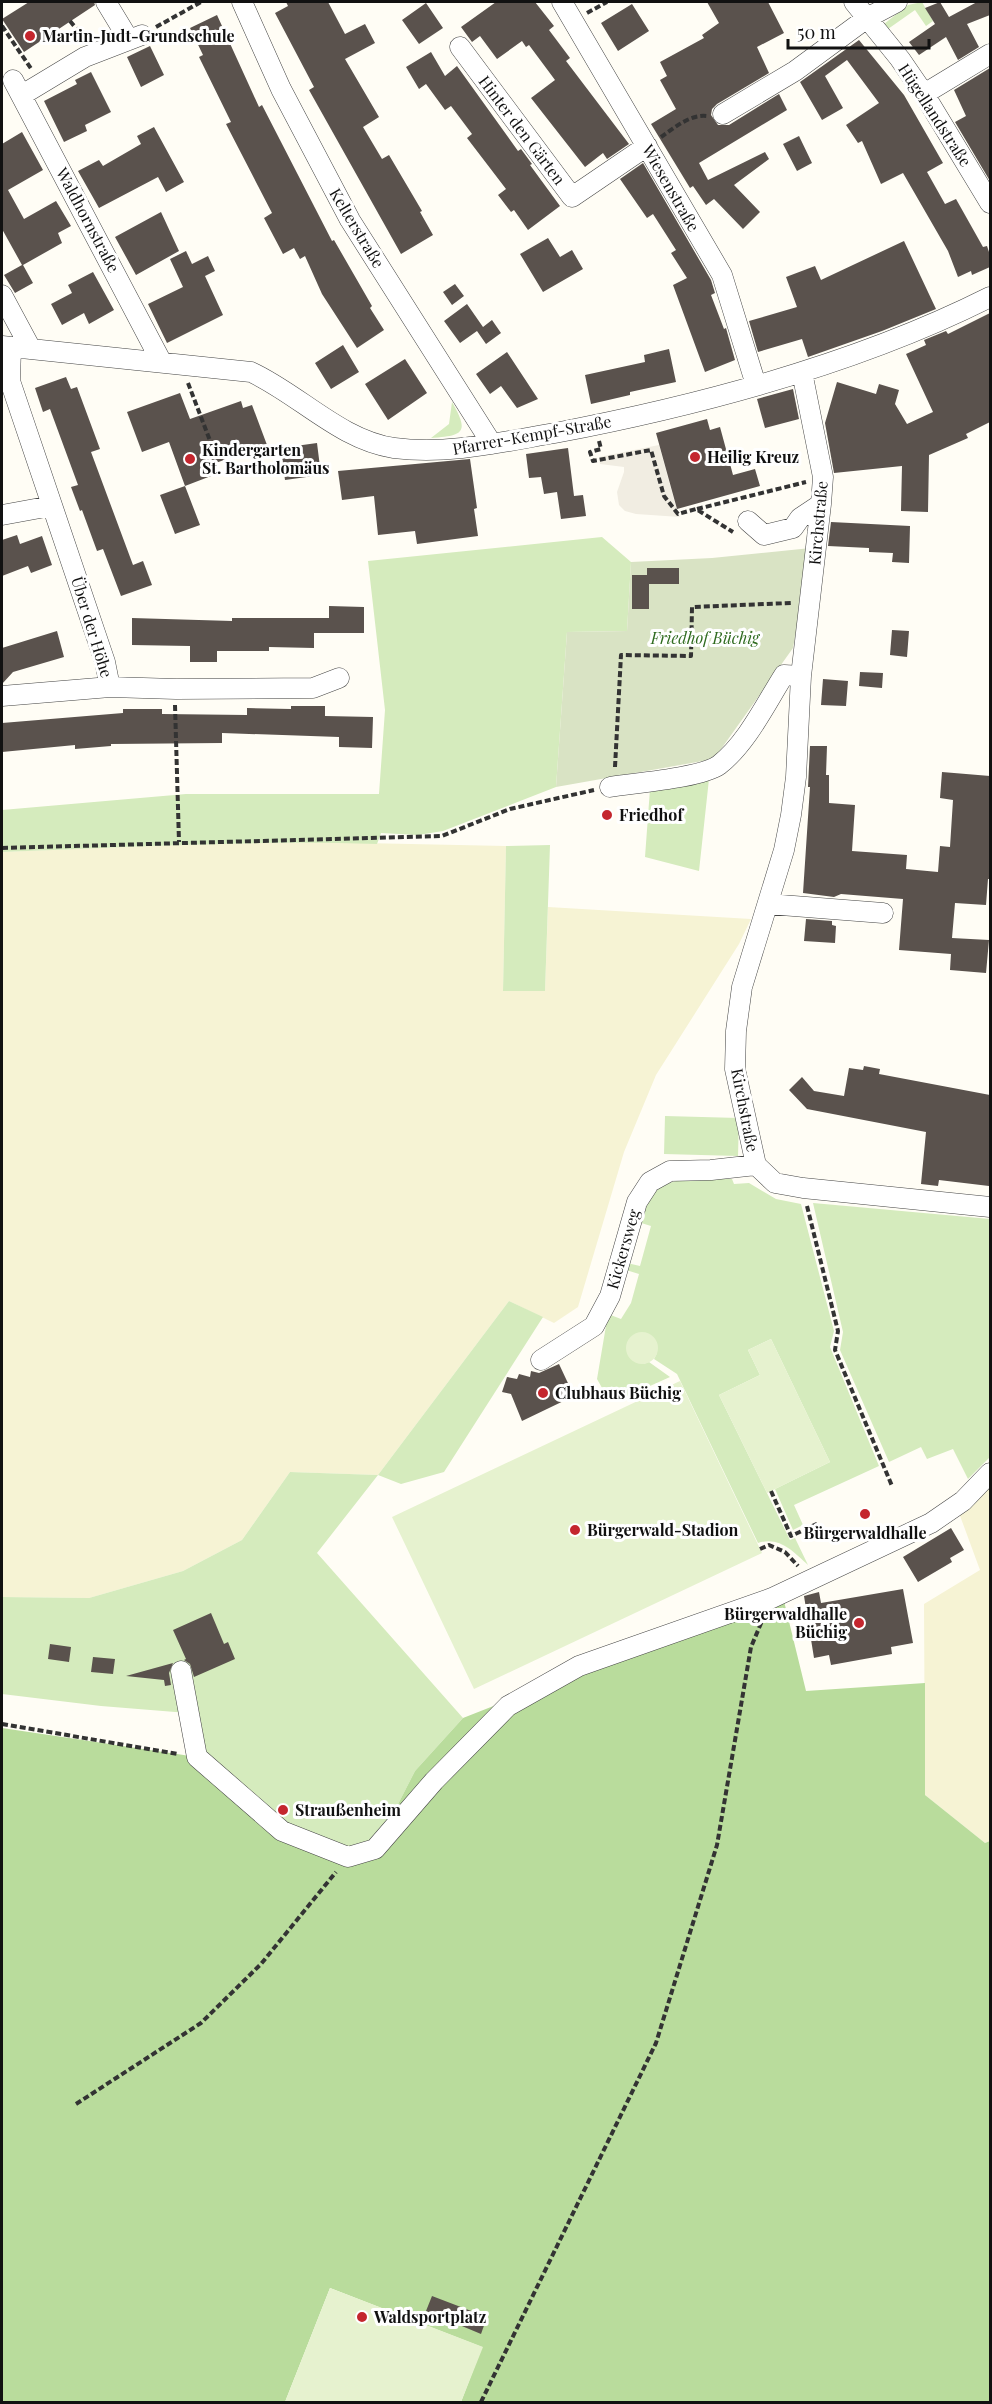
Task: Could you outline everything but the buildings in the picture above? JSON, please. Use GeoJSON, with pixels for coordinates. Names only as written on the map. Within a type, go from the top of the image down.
{"type":"FeatureCollection","features":[{"type":"Feature","properties":{"kind":"street"},"geometry":{"type":"LineString","coordinates":[[41,83],[85,57],[136,37],[106,2]]}},
{"type":"Feature","properties":{"kind":"street","name":"Kelterstraße"},"geometry":{"type":"LineString","coordinates":[[242,2],[281,88],[350,220],[492,444]]}},
{"type":"Feature","properties":{"kind":"street","name":"Wiesenstraße"},"geometry":{"type":"LineString","coordinates":[[562,2],[722,275],[756,385]]}},
{"type":"Feature","properties":{"kind":"street","name":"Hügellandstraße"},"geometry":{"type":"LineString","coordinates":[[854,2],[924,94],[990,203]]}},
{"type":"Feature","properties":{"kind":"street"},"geometry":{"type":"LineString","coordinates":[[723,114],[795,71],[867,18],[897,2]]}},
{"type":"Feature","properties":{"kind":"street","name":"Hinter den Gärten"},"geometry":{"type":"LineString","coordinates":[[460,47],[572,197],[648,146]]}},
{"type":"Feature","properties":{"kind":"street"},"geometry":{"type":"LineString","coordinates":[[924,94],[990,54]]}},
{"type":"Feature","properties":{"kind":"street","name":"Waldhornstraße"},"geometry":{"type":"LineString","coordinates":[[41,83],[18,87],[161,361]]}},
{"type":"Feature","properties":{"kind":"street"},"geometry":{"type":"LineString","coordinates":[[2,295],[15,347]]}},
{"type":"Feature","properties":{"kind":"street","name":"Pfarrer-Kempf-Straße"},"geometry":{"type":"LineString","coordinates":[[15,347],[251,372],[362,439],[393,448],[444,450],[492,444],[596,424],[756,385],[881,346],[940,322],[990,297]]}},
{"type":"Feature","properties":{"kind":"street","name":"Über der Höhe"},"geometry":{"type":"LineString","coordinates":[[15,347],[10,381],[105,662],[110,687],[313,688],[339,678]]}},
{"type":"Feature","properties":{"kind":"street","name":"Kirchstraße"},"geometry":{"type":"LineString","coordinates":[[802,372],[823,477],[801,676],[796,777],[791,815],[768,904],[742,987],[736,1031],[735,1069],[756,1165],[775,1183],[803,1188],[990,1207]]}},
{"type":"Feature","properties":{"kind":"street"},"geometry":{"type":"LineString","coordinates":[[741,527],[764,535],[793,528],[800,518],[821,504]]}},
{"type":"Feature","properties":{"kind":"street"},"geometry":{"type":"LineString","coordinates":[[2,515],[51,506]]}},
{"type":"Feature","properties":{"kind":"street"},"geometry":{"type":"LineString","coordinates":[[613,787],[699,773],[717,766],[739,745],[784,675],[801,676]]}},
{"type":"Feature","properties":{"kind":"street"},"geometry":{"type":"LineString","coordinates":[[2,696],[110,687]]}},
{"type":"Feature","properties":{"kind":"street"},"geometry":{"type":"LineString","coordinates":[[768,904],[883,913]]}},
{"type":"Feature","properties":{"kind":"street","name":"Kickersweg"},"geometry":{"type":"LineString","coordinates":[[541,1360],[594,1326],[610,1296],[622,1246],[637,1202],[650,1182],[670,1171],[711,1170],[756,1165]]}},
{"type":"Feature","properties":{"kind":"street"},"geometry":{"type":"LineString","coordinates":[[181,1671],[196,1757],[282,1831],[348,1857],[375,1849],[434,1781],[508,1706],[579,1666],[772,1598],[807,1583],[931,1523],[963,1501],[990,1473]]}},
{"type":"Feature","properties":{"kind":"path"},"geometry":{"type":"LineString","coordinates":[[136,37],[201,2]]}},
{"type":"Feature","properties":{"kind":"path"},"geometry":{"type":"LineString","coordinates":[[2,26],[41,83]]}},
{"type":"Feature","properties":{"kind":"path"},"geometry":{"type":"LineString","coordinates":[[648,146],[688,119],[700,115],[723,114]]}},
{"type":"Feature","properties":{"kind":"path"},"geometry":{"type":"LineString","coordinates":[[185,364],[187,379],[217,459]]}},
{"type":"Feature","properties":{"kind":"path"},"geometry":{"type":"LineString","coordinates":[[596,424],[601,449],[590,452],[593,461],[651,450],[664,496],[678,514],[823,477]]}},
{"type":"Feature","properties":{"kind":"path"},"geometry":{"type":"LineString","coordinates":[[696,509],[741,527]]}},
{"type":"Feature","properties":{"kind":"path"},"geometry":{"type":"LineString","coordinates":[[2,848],[442,836],[510,809],[613,787],[621,654],[691,656],[692,607],[810,603]]}},
{"type":"Feature","properties":{"kind":"path"},"geometry":{"type":"LineString","coordinates":[[176,689],[179,842]]}},
{"type":"Feature","properties":{"kind":"path"},"geometry":{"type":"LineString","coordinates":[[803,1188],[838,1331],[835,1350],[892,1486]]}},
{"type":"Feature","properties":{"kind":"path"},"geometry":{"type":"LineString","coordinates":[[771,1491],[791,1536],[819,1523]]}},
{"type":"Feature","properties":{"kind":"path"},"geometry":{"type":"LineString","coordinates":[[760,1549],[770,1545],[785,1552],[800,1569],[807,1583]]}},
{"type":"Feature","properties":{"kind":"path"},"geometry":{"type":"LineString","coordinates":[[480,2403],[656,2043],[717,1845],[751,1647],[772,1598]]}},
{"type":"Feature","properties":{"kind":"path"},"geometry":{"type":"LineString","coordinates":[[2,1724],[196,1757]]}},
{"type":"Feature","properties":{"kind":"path"},"geometry":{"type":"LineString","coordinates":[[76,2104],[201,2023],[261,1964],[348,1857]]}},
{"type":"Feature","properties":{"kind":"shaded area"},"geometry":{"type":"Polygon","coordinates":[[[659,445],[680,517],[625,511],[619,505],[617,492],[624,467],[600,464],[599,457],[659,445]]]}},
{"type":"Feature","properties":{"kind":"shaded area"},"geometry":{"type":"Polygon","coordinates":[[[315,842],[506,846],[503,990],[545,991],[548,907],[751,919],[739,944],[656,1075],[624,1152],[578,1307],[554,1323],[509,1301],[378,1475],[290,1472],[242,1540],[183,1571],[89,1598],[2,1597],[2,852],[191,844],[315,842]]]}},
{"type":"Feature","properties":{"kind":"shaded area"},"geometry":{"type":"Polygon","coordinates":[[[990,1483],[990,1841],[985,1843],[925,1795],[924,1604],[980,1570],[959,1513],[990,1483]]]}},
{"type":"Feature","properties":{"kind":"green space"},"geometry":{"type":"Polygon","coordinates":[[[922,2],[933,21],[926,26],[915,10],[888,29],[884,24],[908,5],[922,2]]]}},
{"type":"Feature","properties":{"kind":"green space"},"geometry":{"type":"Polygon","coordinates":[[[452,402],[461,420],[460,431],[450,436],[431,438],[449,424],[452,402]]]}},
{"type":"Feature","properties":{"kind":"green space"},"geometry":{"type":"Polygon","coordinates":[[[602,537],[631,562],[627,631],[567,632],[556,787],[443,831],[418,835],[381,833],[377,844],[236,843],[2,852],[2,810],[186,794],[379,794],[385,710],[368,561],[602,537]]]}},
{"type":"Feature","properties":{"kind":"green space","name":"Friedhof Büchig"},"geometry":{"type":"Polygon","coordinates":[[[811,548],[793,648],[714,759],[556,787],[567,632],[627,631],[631,562],[712,558],[811,548]]]}},
{"type":"Feature","properties":{"kind":"green space"},"geometry":{"type":"Polygon","coordinates":[[[709,779],[699,871],[645,857],[650,789],[709,779]]]}},
{"type":"Feature","properties":{"kind":"green space"},"geometry":{"type":"Polygon","coordinates":[[[550,845],[545,991],[503,991],[506,846],[550,845]]]}},
{"type":"Feature","properties":{"kind":"green space"},"geometry":{"type":"Polygon","coordinates":[[[665,1116],[739,1118],[738,1156],[664,1154],[665,1116]]]}},
{"type":"Feature","properties":{"kind":"green space"},"geometry":{"type":"Polygon","coordinates":[[[732,1179],[734,1184],[749,1183],[776,1199],[801,1204],[834,1331],[830,1347],[879,1466],[794,1505],[803,1525],[793,1530],[775,1489],[830,1462],[771,1339],[748,1350],[760,1375],[719,1395],[790,1540],[795,1538],[808,1565],[779,1543],[766,1541],[758,1543],[677,1374],[654,1359],[657,1353],[643,1364],[649,1362],[670,1377],[621,1399],[619,1391],[606,1395],[597,1379],[608,1314],[621,1319],[631,1303],[639,1274],[626,1270],[627,1263],[640,1266],[651,1226],[638,1222],[648,1200],[655,1191],[674,1181],[732,1179]]]}},
{"type":"Feature","properties":{"kind":"green space"},"geometry":{"type":"Polygon","coordinates":[[[813,1203],[990,1219],[990,1457],[968,1479],[953,1449],[927,1459],[921,1447],[889,1462],[840,1350],[843,1332],[813,1203]]]}},
{"type":"Feature","properties":{"kind":"green space"},"geometry":{"type":"Polygon","coordinates":[[[509,1301],[543,1317],[444,1472],[401,1484],[378,1475],[509,1301]]]}},
{"type":"Feature","properties":{"kind":"green space"},"geometry":{"type":"Polygon","coordinates":[[[642,1332],[653,1337],[658,1348],[653,1359],[642,1364],[631,1359],[626,1348],[631,1337],[642,1332]]]}},
{"type":"Feature","properties":{"kind":"green space"},"geometry":{"type":"Polygon","coordinates":[[[771,1339],[830,1462],[767,1493],[719,1395],[760,1375],[748,1350],[771,1339]]]}},
{"type":"Feature","properties":{"kind":"green space","name":"Bürgerwald-Stadion"},"geometry":{"type":"Polygon","coordinates":[[[680,1381],[762,1553],[474,1689],[392,1517],[680,1381]]]}},
{"type":"Feature","properties":{"kind":"green space"},"geometry":{"type":"Polygon","coordinates":[[[290,1472],[378,1475],[317,1553],[463,1718],[415,1771],[375,1849],[348,1857],[282,1831],[197,1757],[200,1714],[101,1706],[2,1694],[2,1597],[89,1598],[183,1571],[242,1540],[290,1472]]]}},
{"type":"Feature","properties":{"kind":"green space"},"geometry":{"type":"Polygon","coordinates":[[[784,1601],[806,1691],[925,1683],[925,1795],[985,1843],[990,1841],[990,2402],[461,2402],[482,2347],[330,2288],[285,2402],[2,2402],[2,1728],[197,1757],[282,1831],[348,1857],[375,1849],[415,1771],[463,1718],[588,1669],[784,1601]]]}},
{"type":"Feature","properties":{"kind":"green space","name":"Waldsportplatz"},"geometry":{"type":"Polygon","coordinates":[[[330,2288],[483,2347],[461,2402],[285,2402],[330,2288]]]}},
{"type":"Feature","properties":{"kind":"place","name":"Martin-Judt-Grundschule"},"geometry":{"type":"Point","coordinates":[30,36]}},
{"type":"Feature","properties":{"kind":"place","name":"Heilig Kreuz"},"geometry":{"type":"Point","coordinates":[695,457]}},
{"type":"Feature","properties":{"kind":"place","name":"Kindergarten St. Bartholomäus"},"geometry":{"type":"Point","coordinates":[190,459]}},
{"type":"Feature","properties":{"kind":"place","name":"Friedhof"},"geometry":{"type":"Point","coordinates":[607,815]}},
{"type":"Feature","properties":{"kind":"place","name":"Clubhaus Büchig"},"geometry":{"type":"Point","coordinates":[543,1393]}},
{"type":"Feature","properties":{"kind":"place","name":"Bürgerwaldhalle"},"geometry":{"type":"Point","coordinates":[865,1514]}},
{"type":"Feature","properties":{"kind":"place","name":"Bürgerwald-Stadion"},"geometry":{"type":"Point","coordinates":[575,1530]}},
{"type":"Feature","properties":{"kind":"place","name":"Bürgerwaldhalle Büchig"},"geometry":{"type":"Point","coordinates":[859,1623]}},
{"type":"Feature","properties":{"kind":"place","name":"Straußenheim"},"geometry":{"type":"Point","coordinates":[283,1810]}},
{"type":"Feature","properties":{"kind":"place","name":"Waldsportplatz"},"geometry":{"type":"Point","coordinates":[362,2317]}}]}
